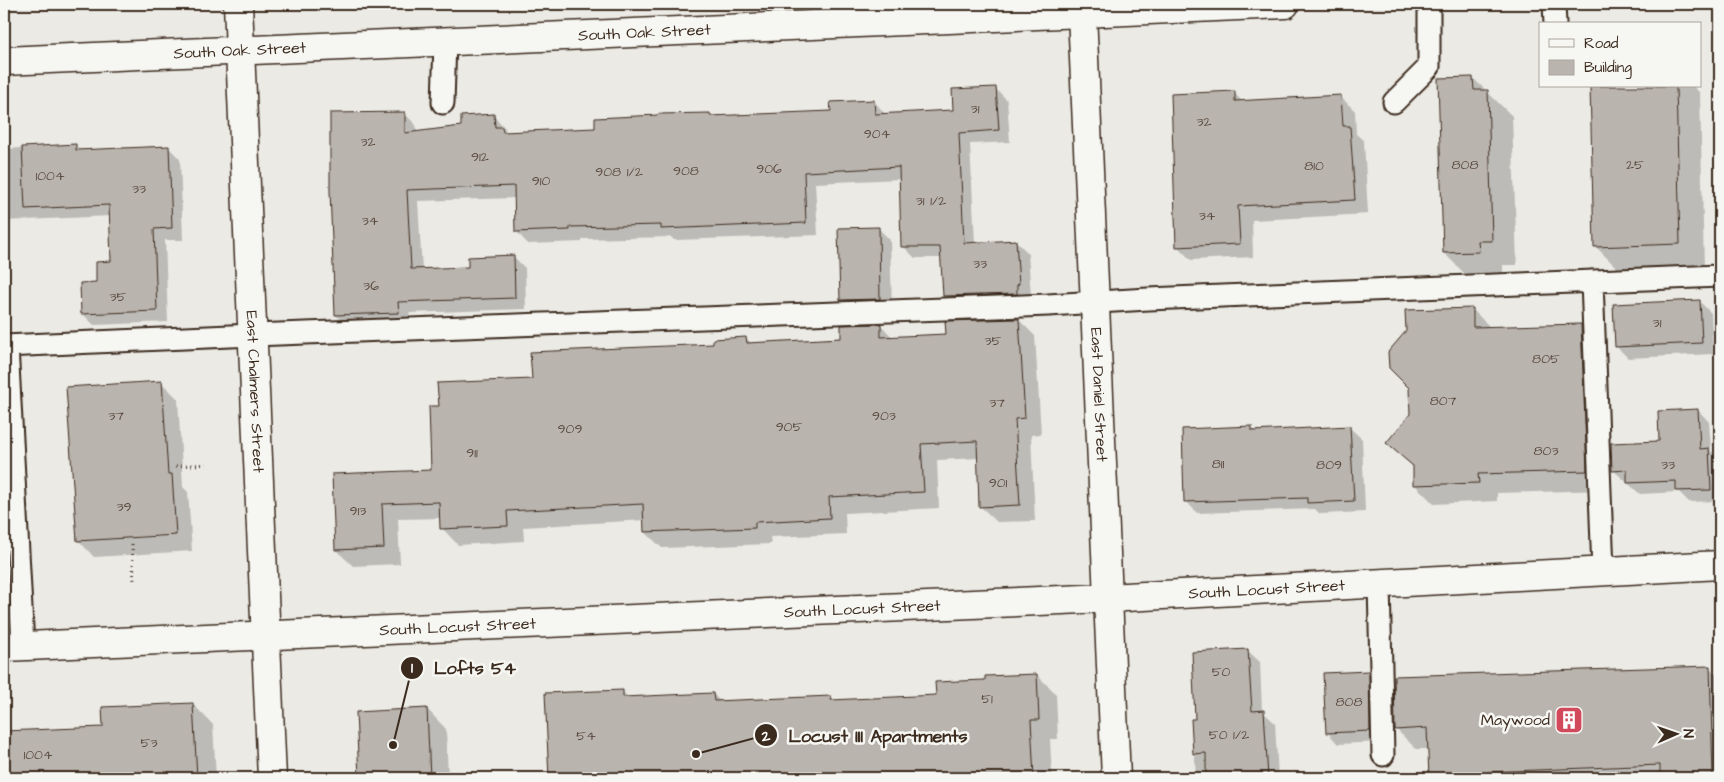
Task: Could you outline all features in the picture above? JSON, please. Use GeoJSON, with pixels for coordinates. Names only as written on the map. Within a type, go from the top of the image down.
{"type":"FeatureCollection","features":[{"type":"Feature","properties":{"kind":"street","name":"East Chalmers Street"},"geometry":{"type":"LineString","coordinates":[[238,4],[272,778]]}},
{"type":"Feature","properties":{"kind":"street","name":"South Oak Street"},"geometry":{"type":"LineString","coordinates":[[4,61],[446,41],[1082,8],[1285,4]]}},
{"type":"Feature","properties":{"kind":"street","name":"East Daniel Street"},"geometry":{"type":"LineString","coordinates":[[1082,8],[1116,778]]}},
{"type":"Feature","properties":{"kind":"street","name":"South Locust Street"},"geometry":{"type":"LineString","coordinates":[[14,646],[1108,598],[1720,565]]}},
{"type":"Feature","properties":{"kind":"lane"},"geometry":{"type":"LineString","coordinates":[[1394,102],[1429,67],[1429,4]]}},
{"type":"Feature","properties":{"kind":"lane"},"geometry":{"type":"LineString","coordinates":[[1554,4],[1555,22]]}},
{"type":"Feature","properties":{"kind":"lane"},"geometry":{"type":"LineString","coordinates":[[443,103],[446,41]]}},
{"type":"Feature","properties":{"kind":"lane"},"geometry":{"type":"LineString","coordinates":[[14,646],[6,346],[1048,305],[1095,301],[1720,276]]}},
{"type":"Feature","properties":{"kind":"lane"},"geometry":{"type":"LineString","coordinates":[[1592,281],[1603,571]]}},
{"type":"Feature","properties":{"kind":"lane"},"geometry":{"type":"LineString","coordinates":[[1379,583],[1383,755]]}},
{"type":"Feature","properties":{"kind":"path"},"geometry":{"type":"LineString","coordinates":[[176,466],[210,464]]}},
{"type":"Feature","properties":{"kind":"path"},"geometry":{"type":"LineString","coordinates":[[132,544],[134,582]]}},
{"type":"Feature","properties":{"kind":"building"},"geometry":{"type":"Polygon","coordinates":[[[1473,77],[1474,90],[1488,90],[1492,241],[1478,241],[1479,252],[1443,253],[1438,78],[1473,77]]]}},
{"type":"Feature","properties":{"kind":"building"},"geometry":{"type":"Polygon","coordinates":[[[996,87],[999,130],[959,133],[964,243],[1016,240],[1019,284],[1017,285],[1017,294],[943,296],[940,247],[901,247],[899,167],[804,172],[806,223],[661,229],[661,225],[570,227],[570,230],[515,232],[514,186],[407,190],[411,269],[468,267],[468,257],[514,255],[515,298],[398,302],[399,313],[335,315],[330,191],[330,113],[405,112],[405,133],[461,126],[461,116],[494,114],[495,127],[502,127],[503,132],[595,128],[595,118],[658,114],[710,113],[710,116],[831,111],[830,102],[874,100],[875,114],[953,110],[952,89],[996,87]]]}},
{"type":"Feature","properties":{"kind":"building"},"geometry":{"type":"Polygon","coordinates":[[[1590,88],[1676,88],[1680,244],[1594,247],[1590,88]]]}},
{"type":"Feature","properties":{"kind":"building"},"geometry":{"type":"Polygon","coordinates":[[[1235,91],[1235,101],[1341,95],[1343,126],[1350,126],[1355,200],[1238,206],[1240,244],[1176,247],[1171,94],[1235,91]]]}},
{"type":"Feature","properties":{"kind":"building"},"geometry":{"type":"Polygon","coordinates":[[[76,144],[76,150],[169,146],[172,228],[154,229],[157,311],[81,314],[80,283],[96,282],[96,262],[111,261],[109,205],[25,209],[22,147],[76,144]]]}},
{"type":"Feature","properties":{"kind":"building"},"geometry":{"type":"Polygon","coordinates":[[[879,227],[880,299],[840,300],[838,228],[879,227]]]}},
{"type":"Feature","properties":{"kind":"building"},"geometry":{"type":"Polygon","coordinates":[[[1700,300],[1702,343],[1615,347],[1613,304],[1700,300]]]}},
{"type":"Feature","properties":{"kind":"building"},"geometry":{"type":"Polygon","coordinates":[[[1473,308],[1473,327],[1581,324],[1587,471],[1478,474],[1479,483],[1413,485],[1413,466],[1386,443],[1410,414],[1409,388],[1389,368],[1388,352],[1406,331],[1405,310],[1473,308]]]}},
{"type":"Feature","properties":{"kind":"building"},"geometry":{"type":"Polygon","coordinates":[[[1019,319],[1025,418],[1015,419],[1020,505],[979,507],[977,441],[921,444],[924,492],[829,497],[830,518],[755,522],[755,528],[644,532],[643,504],[507,511],[508,526],[440,529],[439,502],[382,504],[384,548],[335,550],[332,474],[431,470],[429,406],[439,406],[437,383],[532,379],[530,352],[713,344],[713,339],[746,337],[747,343],[841,338],[841,325],[881,324],[881,337],[946,334],[945,321],[1019,319]]]}},
{"type":"Feature","properties":{"kind":"building"},"geometry":{"type":"Polygon","coordinates":[[[162,381],[168,474],[172,474],[176,535],[77,541],[66,387],[162,381]]]}},
{"type":"Feature","properties":{"kind":"building"},"geometry":{"type":"Polygon","coordinates":[[[1698,409],[1700,449],[1709,448],[1711,490],[1676,491],[1676,481],[1627,483],[1627,470],[1612,471],[1611,443],[1659,441],[1658,411],[1698,409]]]}},
{"type":"Feature","properties":{"kind":"building"},"geometry":{"type":"Polygon","coordinates":[[[1252,426],[1252,431],[1350,426],[1354,501],[1307,503],[1307,498],[1184,502],[1182,429],[1252,426]]]}},
{"type":"Feature","properties":{"kind":"building"},"geometry":{"type":"Polygon","coordinates":[[[1248,649],[1252,711],[1264,710],[1268,778],[1206,778],[1206,753],[1193,754],[1191,719],[1195,719],[1192,652],[1248,649]]]}},
{"type":"Feature","properties":{"kind":"building","name":"Maywood"},"geometry":{"type":"Polygon","coordinates":[[[1710,666],[1713,778],[1660,778],[1660,765],[1488,772],[1488,778],[1429,778],[1427,728],[1395,730],[1394,676],[1710,666]]]}},
{"type":"Feature","properties":{"kind":"building"},"geometry":{"type":"Polygon","coordinates":[[[1369,671],[1370,731],[1326,733],[1323,673],[1369,671]]]}},
{"type":"Feature","properties":{"kind":"building"},"geometry":{"type":"Polygon","coordinates":[[[1037,674],[1039,720],[1031,720],[1034,778],[549,778],[545,693],[623,690],[623,697],[713,693],[714,701],[831,696],[831,700],[936,695],[935,682],[985,680],[985,676],[1037,674]]]}},
{"type":"Feature","properties":{"kind":"building"},"geometry":{"type":"Polygon","coordinates":[[[193,703],[197,778],[4,778],[4,731],[103,727],[102,707],[193,703]]]}},
{"type":"Feature","properties":{"kind":"building"},"geometry":{"type":"Polygon","coordinates":[[[427,708],[430,778],[359,778],[356,712],[427,708]]]}},
{"type":"Feature","properties":{"kind":"place","name":"Maywood"},"geometry":{"type":"Point","coordinates":[1569,720]}},
{"type":"Feature","properties":{"kind":"place","name":"Lofts 54"},"geometry":{"type":"Point","coordinates":[393,745]}},
{"type":"Feature","properties":{"kind":"place","name":"Locust III Apartments"},"geometry":{"type":"Point","coordinates":[696,754]}}]}
